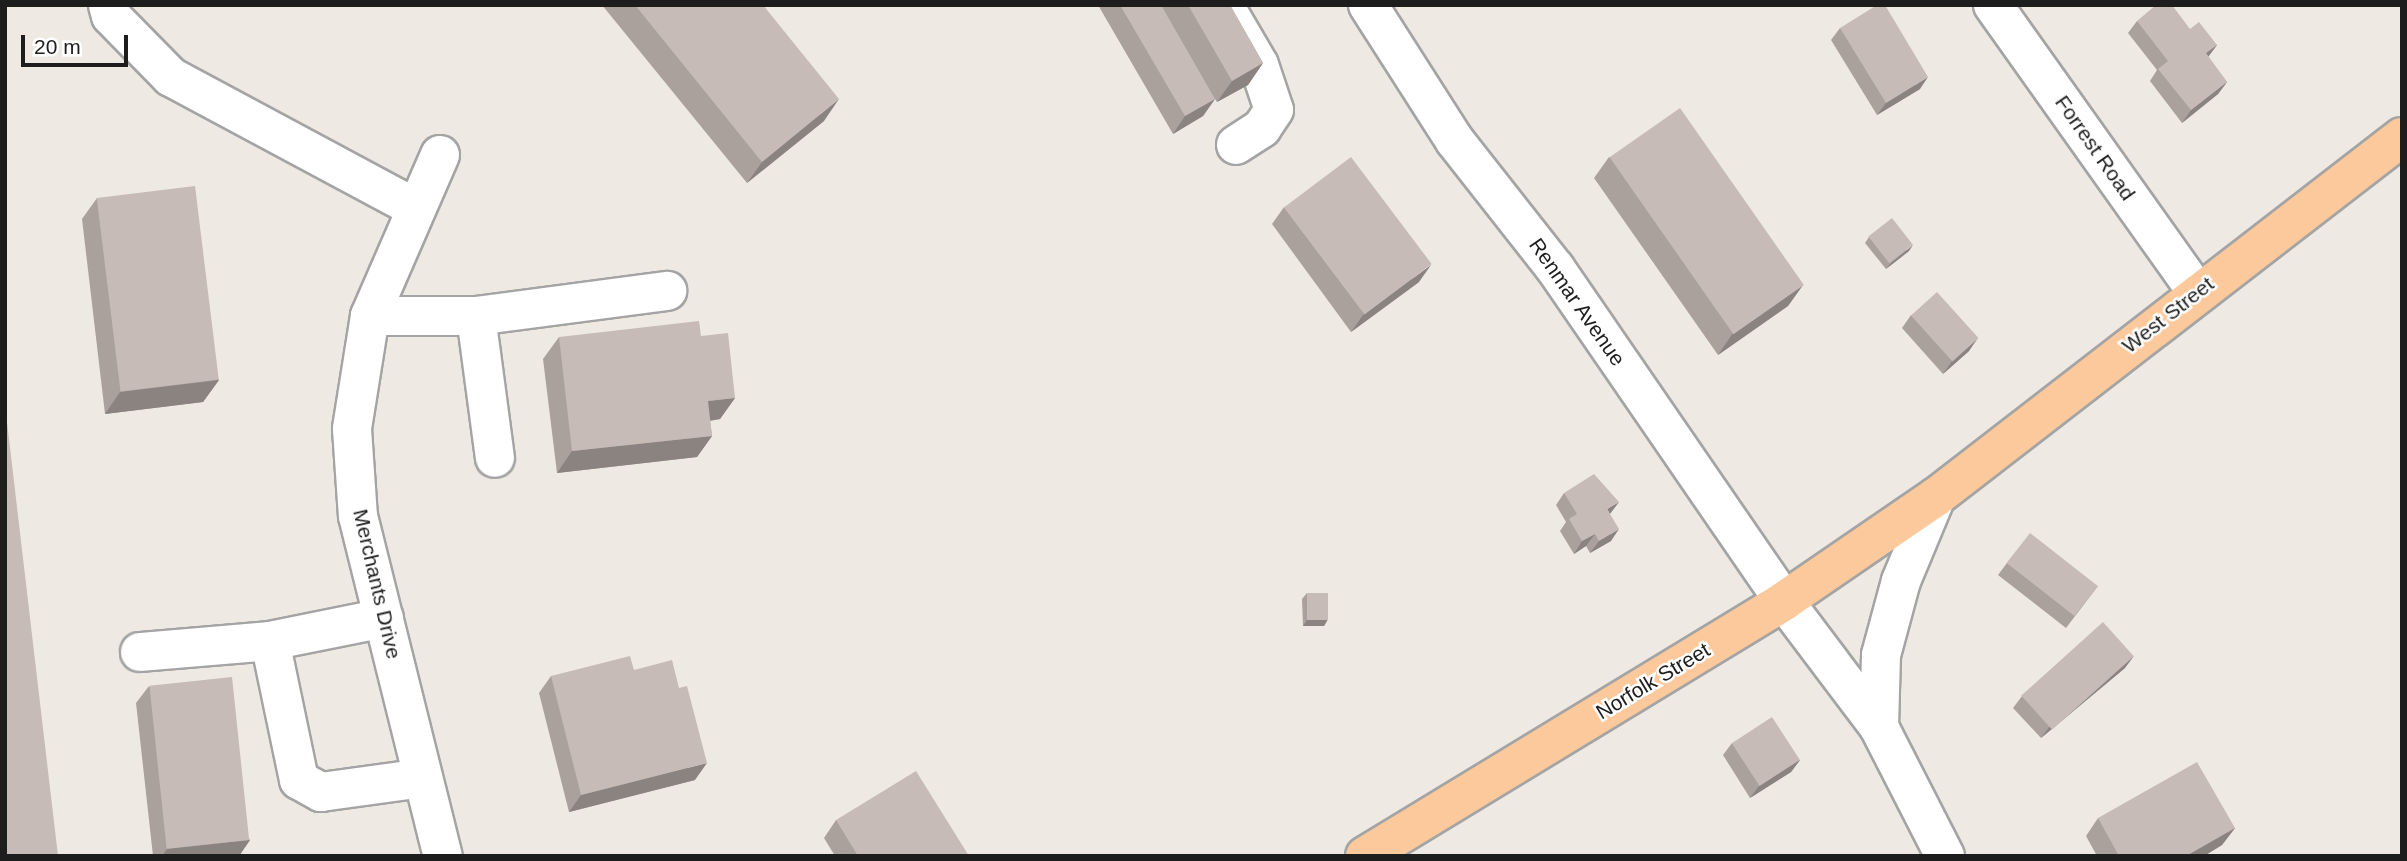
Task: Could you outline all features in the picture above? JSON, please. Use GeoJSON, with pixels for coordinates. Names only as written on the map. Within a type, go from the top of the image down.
{"type":"FeatureCollection","features":[{"type":"Feature","properties":{"kind":"main road","name":"West Street"},"geometry":{"type":"LineString","coordinates":[[1936,497],[2197,292],[2402,137]]}},
{"type":"Feature","properties":{"kind":"main road","name":"Norfolk Street"},"geometry":{"type":"LineString","coordinates":[[1365,856],[1784,601],[1936,497]]}},
{"type":"Feature","properties":{"kind":"street"},"geometry":{"type":"LineString","coordinates":[[108,5],[171,77],[415,208]]}},
{"type":"Feature","properties":{"kind":"street"},"geometry":{"type":"LineString","coordinates":[[1224,5],[1259,65],[1274,110],[1262,128],[1236,145]]}},
{"type":"Feature","properties":{"kind":"street","name":"Renmar Avenue"},"geometry":{"type":"LineString","coordinates":[[1368,5],[1455,141],[1555,268],[1784,601]]}},
{"type":"Feature","properties":{"kind":"street","name":"Forrest Road"},"geometry":{"type":"LineString","coordinates":[[1993,5],[2197,292]]}},
{"type":"Feature","properties":{"kind":"street","name":"Merchants Drive"},"geometry":{"type":"LineString","coordinates":[[440,155],[370,316],[352,429],[358,516],[443,856]]}},
{"type":"Feature","properties":{"kind":"street"},"geometry":{"type":"LineString","coordinates":[[370,316],[476,316],[667,291]]}},
{"type":"Feature","properties":{"kind":"street"},"geometry":{"type":"LineString","coordinates":[[476,316],[495,458]]}},
{"type":"Feature","properties":{"kind":"street"},"geometry":{"type":"LineString","coordinates":[[1879,727],[1881,655],[1901,581],[1936,497]]}},
{"type":"Feature","properties":{"kind":"street"},"geometry":{"type":"LineString","coordinates":[[1784,601],[1879,727],[1945,856]]}},
{"type":"Feature","properties":{"kind":"street"},"geometry":{"type":"LineString","coordinates":[[140,652],[270,641],[384,618]]}},
{"type":"Feature","properties":{"kind":"street"},"geometry":{"type":"LineString","coordinates":[[270,641],[299,780],[321,792],[423,778]]}},
{"type":"Feature","properties":{"kind":"building"},"geometry":{"type":"Polygon","coordinates":[[[635,5],[763,5],[839,99],[762,162],[635,5]]]}},
{"type":"Feature","properties":{"kind":"building"},"geometry":{"type":"Polygon","coordinates":[[[1120,5],[1161,5],[1215,99],[1185,116],[1120,5]]]}},
{"type":"Feature","properties":{"kind":"building"},"geometry":{"type":"Polygon","coordinates":[[[1188,5],[1230,5],[1263,63],[1232,81],[1188,5]]]}},
{"type":"Feature","properties":{"kind":"building"},"geometry":{"type":"Polygon","coordinates":[[[1877,5],[1885,5],[1928,77],[1886,103],[1840,28],[1877,5]]]}},
{"type":"Feature","properties":{"kind":"building"},"geometry":{"type":"Polygon","coordinates":[[[2156,5],[2172,5],[2190,29],[2199,22],[2217,45],[2206,53],[2227,82],[2191,110],[2158,69],[2168,61],[2137,21],[2156,5]]]}},
{"type":"Feature","properties":{"kind":"building"},"geometry":{"type":"Polygon","coordinates":[[[1680,108],[1804,285],[1733,334],[1610,157],[1680,108]]]}},
{"type":"Feature","properties":{"kind":"building"},"geometry":{"type":"Polygon","coordinates":[[[1351,157],[1432,264],[1365,315],[1284,208],[1351,157]]]}},
{"type":"Feature","properties":{"kind":"building"},"geometry":{"type":"Polygon","coordinates":[[[195,186],[219,380],[121,392],[97,198],[195,186]]]}},
{"type":"Feature","properties":{"kind":"building"},"geometry":{"type":"Polygon","coordinates":[[[1892,218],[1913,245],[1889,263],[1868,236],[1892,218]]]}},
{"type":"Feature","properties":{"kind":"building"},"geometry":{"type":"Polygon","coordinates":[[[1937,292],[1978,338],[1952,361],[1911,315],[1937,292]]]}},
{"type":"Feature","properties":{"kind":"building"},"geometry":{"type":"Polygon","coordinates":[[[699,321],[701,336],[728,333],[735,398],[708,401],[712,436],[572,451],[559,337],[699,321]]]}},
{"type":"Feature","properties":{"kind":"building"},"geometry":{"type":"Polygon","coordinates":[[[5,405],[58,856],[5,856],[5,405]]]}},
{"type":"Feature","properties":{"kind":"building"},"geometry":{"type":"Polygon","coordinates":[[[1594,474],[1619,502],[1607,509],[1619,529],[1599,541],[1595,534],[1582,541],[1569,519],[1577,514],[1564,493],[1594,474]]]}},
{"type":"Feature","properties":{"kind":"building"},"geometry":{"type":"Polygon","coordinates":[[[2030,533],[2098,586],[2074,616],[2007,563],[2030,533]]]}},
{"type":"Feature","properties":{"kind":"building"},"geometry":{"type":"Polygon","coordinates":[[[1307,593],[1328,593],[1328,620],[1307,620],[1307,593]]]}},
{"type":"Feature","properties":{"kind":"building"},"geometry":{"type":"Polygon","coordinates":[[[2103,622],[2134,656],[2052,730],[2021,696],[2103,622]]]}},
{"type":"Feature","properties":{"kind":"building"},"geometry":{"type":"Polygon","coordinates":[[[630,656],[634,670],[672,660],[679,688],[687,686],[707,763],[581,795],[551,676],[630,656]]]}},
{"type":"Feature","properties":{"kind":"building"},"geometry":{"type":"Polygon","coordinates":[[[232,677],[249,840],[167,849],[149,686],[232,677]]]}},
{"type":"Feature","properties":{"kind":"building"},"geometry":{"type":"Polygon","coordinates":[[[1772,717],[1800,760],[1760,786],[1732,743],[1772,717]]]}},
{"type":"Feature","properties":{"kind":"building"},"geometry":{"type":"Polygon","coordinates":[[[2197,762],[2235,828],[2186,856],[2119,856],[2098,818],[2197,762]]]}},
{"type":"Feature","properties":{"kind":"building"},"geometry":{"type":"Polygon","coordinates":[[[916,771],[969,856],[858,856],[836,820],[916,771]]]}}]}
